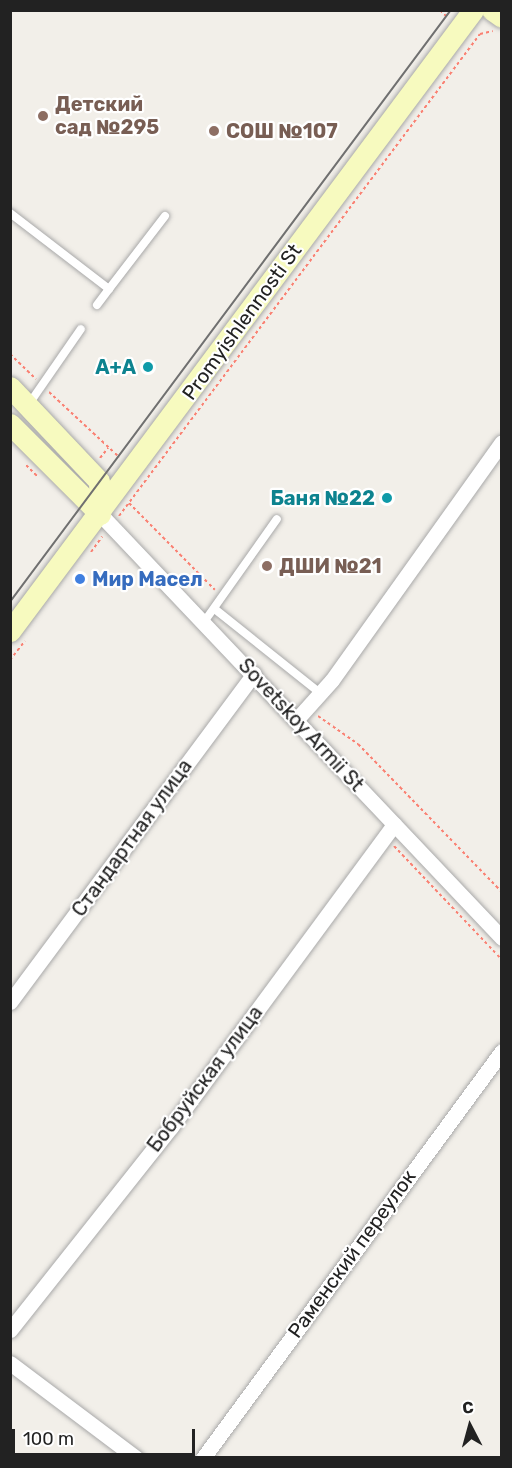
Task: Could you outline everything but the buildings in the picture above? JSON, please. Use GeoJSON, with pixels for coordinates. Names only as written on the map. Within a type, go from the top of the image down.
{"type":"FeatureCollection","features":[{"type":"Feature","properties":{"kind":"main road","name":"Promyishlennosti St"},"geometry":{"type":"LineString","coordinates":[[21,632],[141,473],[473,10]]}},
{"type":"Feature","properties":{"kind":"main road"},"geometry":{"type":"LineString","coordinates":[[10,387],[99,482],[106,520]]}},
{"type":"Feature","properties":{"kind":"main road","name":"Sovetskoy Armii St"},"geometry":{"type":"LineString","coordinates":[[10,424],[106,520]]}},
{"type":"Feature","properties":{"kind":"main road"},"geometry":{"type":"LineString","coordinates":[[89,472],[141,473]]}},
{"type":"Feature","properties":{"kind":"street"},"geometry":{"type":"LineString","coordinates":[[297,719],[320,693],[501,442]]}},
{"type":"Feature","properties":{"kind":"street","name":"Sovetskoy Armii St"},"geometry":{"type":"LineString","coordinates":[[106,520],[297,719],[501,938]]}},
{"type":"Feature","properties":{"kind":"street","name":"Стандартная улица"},"geometry":{"type":"LineString","coordinates":[[10,1002],[254,674]]}},
{"type":"Feature","properties":{"kind":"street","name":"Бобруйская улица"},"geometry":{"type":"LineString","coordinates":[[10,1330],[171,1127],[394,824]]}},
{"type":"Feature","properties":{"kind":"street","name":"Раменский переулок"},"geometry":{"type":"LineString","coordinates":[[203,1458],[501,1051]]}},
{"type":"Feature","properties":{"kind":"street"},"geometry":{"type":"LineString","coordinates":[[10,1363],[136,1458]]}},
{"type":"Feature","properties":{"kind":"lane"},"geometry":{"type":"LineString","coordinates":[[10,213],[109,289]]}},
{"type":"Feature","properties":{"kind":"lane"},"geometry":{"type":"LineString","coordinates":[[97,305],[165,216]]}},
{"type":"Feature","properties":{"kind":"lane"},"geometry":{"type":"LineString","coordinates":[[28,406],[81,329]]}},
{"type":"Feature","properties":{"kind":"lane"},"geometry":{"type":"LineString","coordinates":[[204,622],[216,610],[222,595],[277,519]]}},
{"type":"Feature","properties":{"kind":"lane"},"geometry":{"type":"LineString","coordinates":[[216,610],[320,693]]}},
{"type":"Feature","properties":{"kind":"path"},"geometry":{"type":"LineString","coordinates":[[87,558],[106,520],[129,503],[141,473],[480,34],[497,19]]}},
{"type":"Feature","properties":{"kind":"path"},"geometry":{"type":"LineString","coordinates":[[10,354],[141,473]]}},
{"type":"Feature","properties":{"kind":"path"},"geometry":{"type":"LineString","coordinates":[[129,503],[222,595]]}},
{"type":"Feature","properties":{"kind":"path"},"geometry":{"type":"LineString","coordinates":[[10,660],[21,632]]}},
{"type":"Feature","properties":{"kind":"path"},"geometry":{"type":"LineString","coordinates":[[307,706],[358,744],[501,892]]}},
{"type":"Feature","properties":{"kind":"tram line"},"geometry":{"type":"LineString","coordinates":[[10,602],[451,10]]}},
{"type":"Feature","properties":{"kind":"place","name":"Детский сад №295"},"geometry":{"type":"Point","coordinates":[43,116]}},
{"type":"Feature","properties":{"kind":"place","name":"СОШ №107"},"geometry":{"type":"Point","coordinates":[214,131]}},
{"type":"Feature","properties":{"kind":"place","name":"А+A"},"geometry":{"type":"Point","coordinates":[148,367]}},
{"type":"Feature","properties":{"kind":"place","name":"Баня №22"},"geometry":{"type":"Point","coordinates":[387,498]}},
{"type":"Feature","properties":{"kind":"place","name":"ДШИ №21"},"geometry":{"type":"Point","coordinates":[267,566]}},
{"type":"Feature","properties":{"kind":"place","name":"Мир Масел"},"geometry":{"type":"Point","coordinates":[80,579]}}]}
